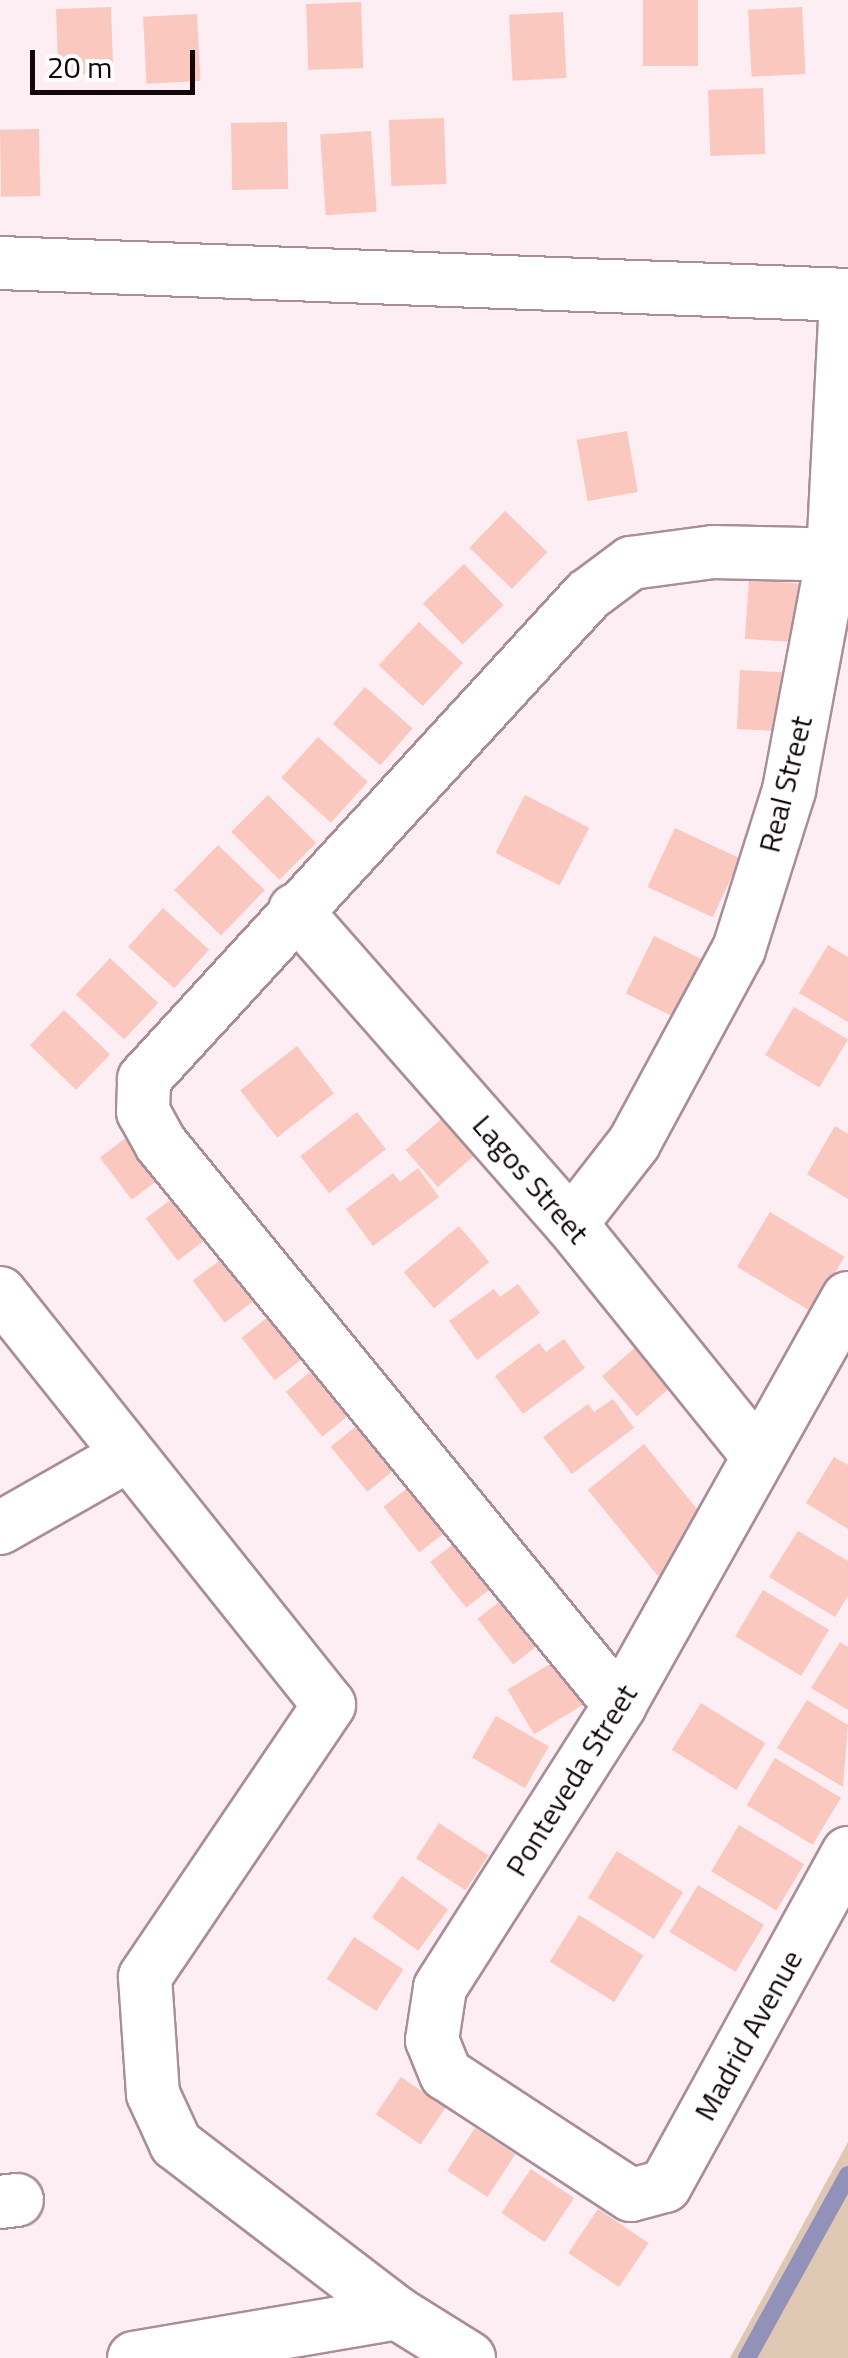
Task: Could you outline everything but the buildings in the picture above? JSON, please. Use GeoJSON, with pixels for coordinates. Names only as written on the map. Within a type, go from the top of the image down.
{"type":"FeatureCollection","features":[{"type":"Feature","properties":{"kind":"street"},"geometry":{"type":"LineString","coordinates":[[0,263],[847,295]]}},
{"type":"Feature","properties":{"kind":"street","name":"Real Street"},"geometry":{"type":"LineString","coordinates":[[571,1224],[634,1143],[739,949],[789,790],[840,555],[847,295]]}},
{"type":"Feature","properties":{"kind":"street"},"geometry":{"type":"LineString","coordinates":[[620,1705],[161,1144],[144,1112],[144,1079],[295,910],[588,596],[631,563],[713,552],[840,555]]}},
{"type":"Feature","properties":{"kind":"street","name":"Lagos Street"},"geometry":{"type":"LineString","coordinates":[[295,910],[571,1224],[758,1456]]}},
{"type":"Feature","properties":{"kind":"street"},"geometry":{"type":"LineString","coordinates":[[0,1292],[329,1705],[144,1977],[153,2094],[176,2144],[397,2313],[469,2358]]}},
{"type":"Feature","properties":{"kind":"street","name":"Ponteveda Street"},"geometry":{"type":"LineString","coordinates":[[631,2195],[446,2074],[432,2040],[440,1988],[620,1705],[848,1298]]}},
{"type":"Feature","properties":{"kind":"street"},"geometry":{"type":"LineString","coordinates":[[0,1528],[127,1456]]}},
{"type":"Feature","properties":{"kind":"street","name":"Madrid Avenue"},"geometry":{"type":"LineString","coordinates":[[631,2195],[664,2186],[848,1853]]}},
{"type":"Feature","properties":{"kind":"street"},"geometry":{"type":"LineString","coordinates":[[134,2358],[397,2313]]}},
{"type":"Feature","properties":{"kind":"shaded area"},"geometry":{"type":"Polygon","coordinates":[[[848,2142],[848,2358],[730,2358],[848,2142]]]}},
{"type":"Feature","properties":{"kind":"waterway"},"geometry":{"type":"LineString","coordinates":[[747,2358],[848,2175]]}}]}
